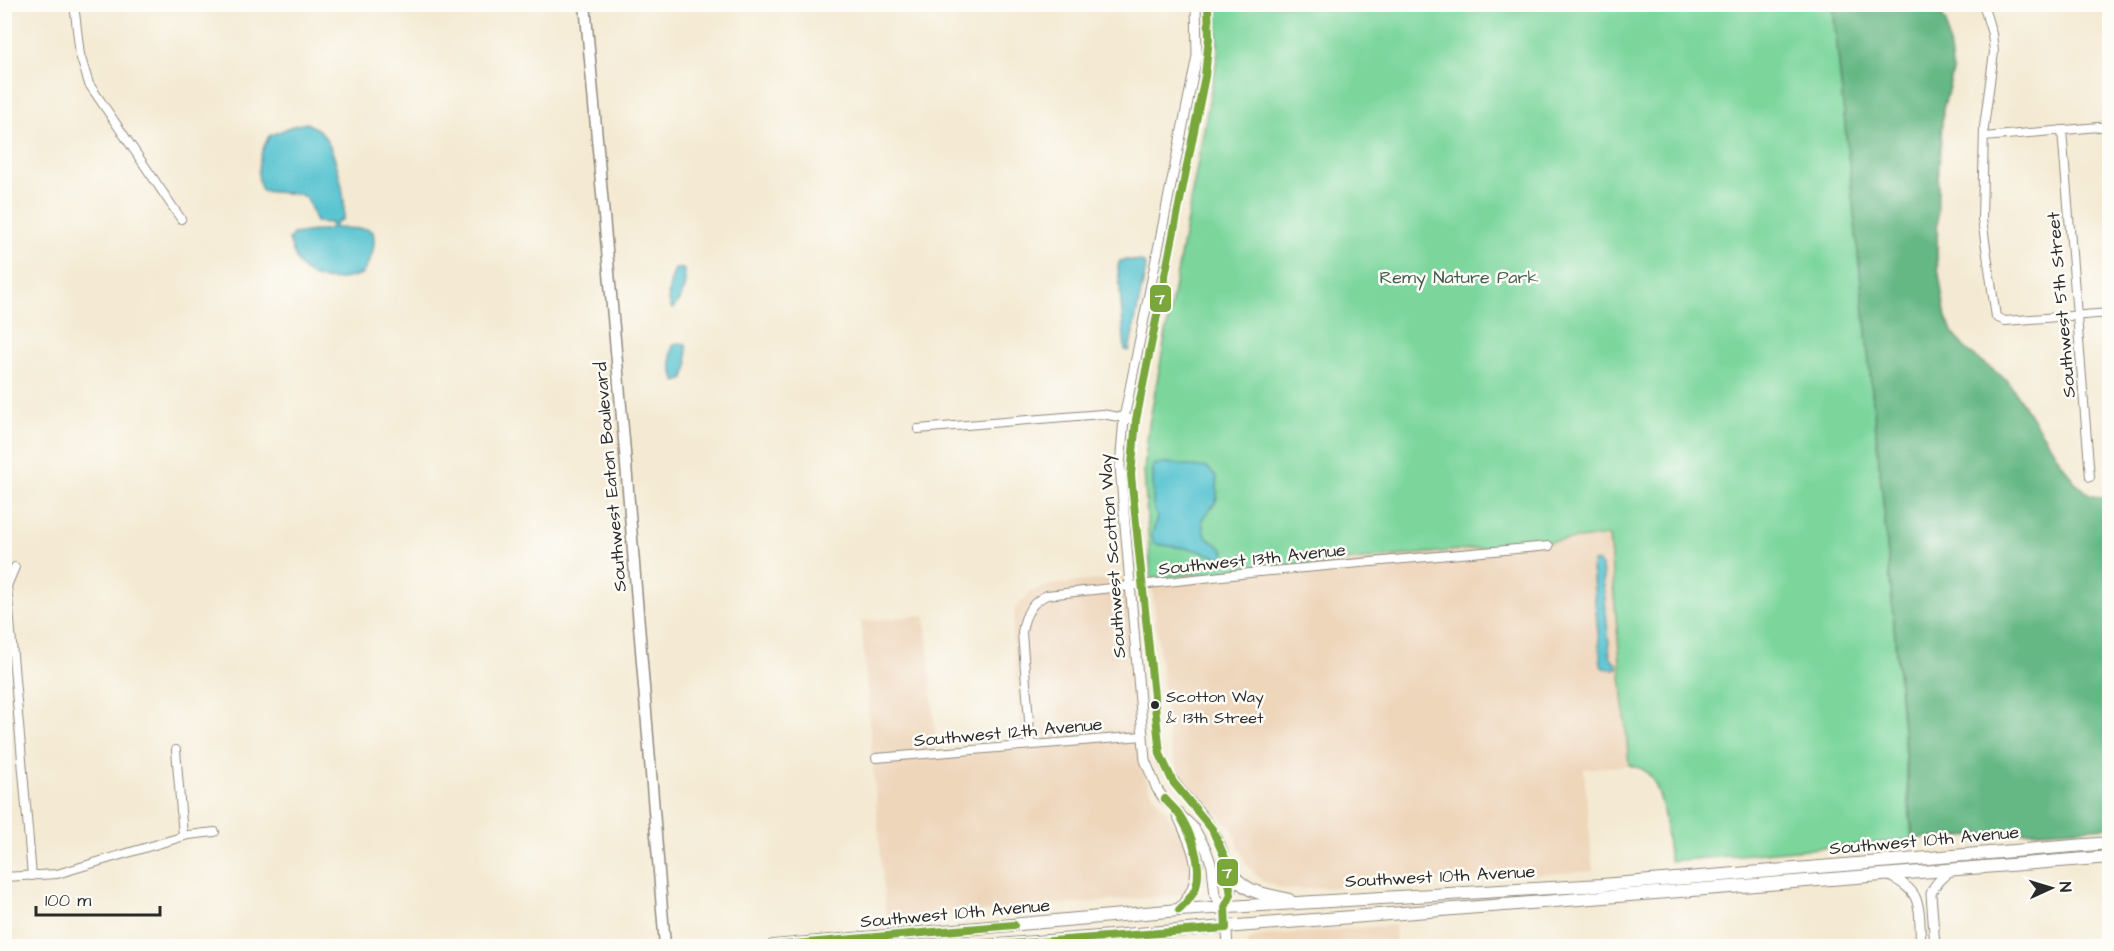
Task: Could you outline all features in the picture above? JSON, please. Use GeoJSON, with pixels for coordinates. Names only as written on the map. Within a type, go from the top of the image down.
{"type":"FeatureCollection","features":[{"type":"Feature","properties":{"kind":"highway"},"geometry":{"type":"LineString","coordinates":[[1178,813],[1194,853],[1197,875],[1195,890],[1179,910]]}},
{"type":"Feature","properties":{"kind":"highway","name":"Southwest 10th Avenue"},"geometry":{"type":"LineString","coordinates":[[773,946],[1179,910],[1602,885],[2109,843]]}},
{"type":"Feature","properties":{"kind":"highway","name":"Southwest 10th Avenue"},"geometry":{"type":"LineString","coordinates":[[985,946],[2109,856]]}},
{"type":"Feature","properties":{"kind":"highway"},"geometry":{"type":"LineString","coordinates":[[1229,871],[1244,886],[1256,893],[1273,895],[1296,903]]}},
{"type":"Feature","properties":{"kind":"main road","name":"Southwest Eaton Boulevard"},"geometry":{"type":"LineString","coordinates":[[585,4],[665,946]]}},
{"type":"Feature","properties":{"kind":"street"},"geometry":{"type":"LineString","coordinates":[[74,4],[80,55],[89,84],[181,219]]}},
{"type":"Feature","properties":{"kind":"street","name":"Southwest Scotton Way"},"geometry":{"type":"LineString","coordinates":[[1196,4],[1197,56],[1124,417],[1120,475],[1145,760],[1151,777],[1164,799],[1194,828],[1203,842],[1212,866],[1215,896],[1224,907],[1228,946]]}},
{"type":"Feature","properties":{"kind":"street","name":"Southwest Scotton Way"},"geometry":{"type":"LineString","coordinates":[[1208,4],[1208,57],[1136,420],[1131,475],[1162,761],[1179,791],[1212,829],[1223,852],[1229,871],[1231,895],[1224,907]]}},
{"type":"Feature","properties":{"kind":"street"},"geometry":{"type":"LineString","coordinates":[[1983,4],[1992,34],[1994,52],[1984,137],[1982,229],[1996,317],[2001,320],[2109,313]]}},
{"type":"Feature","properties":{"kind":"street"},"geometry":{"type":"LineString","coordinates":[[1186,113],[1197,116]]}},
{"type":"Feature","properties":{"kind":"street"},"geometry":{"type":"LineString","coordinates":[[1984,137],[2109,126]]}},
{"type":"Feature","properties":{"kind":"street","name":"Southwest 5th Street"},"geometry":{"type":"LineString","coordinates":[[2062,130],[2090,477]]}},
{"type":"Feature","properties":{"kind":"street"},"geometry":{"type":"LineString","coordinates":[[918,429],[1102,414],[1136,420]]}},
{"type":"Feature","properties":{"kind":"street","name":"Southwest 13th Avenue"},"geometry":{"type":"LineString","coordinates":[[1031,745],[1022,633],[1025,616],[1032,605],[1047,595],[1259,572],[1549,546]]}},
{"type":"Feature","properties":{"kind":"street"},"geometry":{"type":"LineString","coordinates":[[15,567],[7,586],[32,876]]}},
{"type":"Feature","properties":{"kind":"street","name":"Southwest 12th Avenue"},"geometry":{"type":"LineString","coordinates":[[876,758],[1143,736]]}},
{"type":"Feature","properties":{"kind":"street"},"geometry":{"type":"LineString","coordinates":[[176,750],[183,836]]}},
{"type":"Feature","properties":{"kind":"street"},"geometry":{"type":"LineString","coordinates":[[4,877],[57,874],[183,836],[215,832]]}},
{"type":"Feature","properties":{"kind":"street"},"geometry":{"type":"LineString","coordinates":[[1935,946],[1932,888],[1952,869]]}},
{"type":"Feature","properties":{"kind":"street"},"geometry":{"type":"LineString","coordinates":[[1884,874],[1900,881],[1913,892],[1917,901],[1920,946]]}},
{"type":"Feature","properties":{"kind":"shaded area"},"geometry":{"type":"Polygon","coordinates":[[[1609,536],[1629,765],[1584,769],[1593,871],[1286,890],[1262,881],[1246,864],[1232,828],[1178,776],[1169,742],[1151,579],[1609,536]]]}},
{"type":"Feature","properties":{"kind":"shaded area"},"geometry":{"type":"Polygon","coordinates":[[[1125,577],[1139,753],[1151,791],[1178,828],[1188,851],[1193,876],[1187,892],[1179,895],[886,920],[861,621],[925,615],[937,756],[1022,748],[1012,634],[1015,609],[1030,592],[1050,585],[1125,577]]]}},
{"type":"Feature","properties":{"kind":"shaded area"},"geometry":{"type":"Polygon","coordinates":[[[1395,925],[1396,946],[1246,946],[1251,939],[1258,936],[1395,925]]]}},
{"type":"Feature","properties":{"kind":"green space","name":"Remy Nature Park"},"geometry":{"type":"Polygon","coordinates":[[[1216,5],[1833,5],[1884,511],[1912,840],[1670,861],[1663,810],[1656,785],[1650,775],[1642,769],[1629,765],[1609,536],[1151,579],[1144,470],[1149,424],[1218,53],[1216,5]]]}},
{"type":"Feature","properties":{"kind":"green space"},"geometry":{"type":"Polygon","coordinates":[[[1833,5],[1935,5],[1946,22],[1953,72],[1943,109],[1938,182],[1937,261],[1946,318],[1953,333],[1967,351],[2007,380],[2073,480],[2090,495],[2109,500],[2109,827],[1913,839],[1884,511],[1833,5]]]}},
{"type":"Feature","properties":{"kind":"water"},"geometry":{"type":"Polygon","coordinates":[[[307,123],[321,132],[327,141],[339,175],[344,210],[343,219],[335,223],[335,228],[368,229],[373,232],[372,254],[362,274],[329,280],[306,272],[297,261],[289,240],[293,234],[330,229],[331,223],[316,222],[307,198],[299,194],[262,191],[258,170],[269,136],[307,123]]]}},
{"type":"Feature","properties":{"kind":"water"},"geometry":{"type":"Polygon","coordinates":[[[1120,261],[1140,261],[1146,268],[1129,351],[1125,350],[1118,266],[1120,261]]]}},
{"type":"Feature","properties":{"kind":"water"},"geometry":{"type":"Polygon","coordinates":[[[675,269],[683,269],[685,285],[672,309],[669,294],[675,269]]]}},
{"type":"Feature","properties":{"kind":"water"},"geometry":{"type":"Polygon","coordinates":[[[674,344],[686,344],[688,366],[683,380],[676,382],[671,353],[674,344]]]}},
{"type":"Feature","properties":{"kind":"water"},"geometry":{"type":"Polygon","coordinates":[[[1168,463],[1208,468],[1216,476],[1216,500],[1202,519],[1207,538],[1225,552],[1222,558],[1192,549],[1154,544],[1152,535],[1157,517],[1153,505],[1153,465],[1168,463]]]}},
{"type":"Feature","properties":{"kind":"water"},"geometry":{"type":"Polygon","coordinates":[[[1598,561],[1602,567],[1610,656],[1617,665],[1617,668],[1613,669],[1603,668],[1601,665],[1592,568],[1593,562],[1598,561]]]}},
{"type":"Feature","properties":{"kind":"transit line","name":"7"},"geometry":{"type":"LineString","coordinates":[[985,946],[1226,928],[1225,907],[1231,895],[1225,858],[1212,829],[1173,782],[1160,754],[1131,475],[1136,420],[1205,76],[1209,38],[1208,4]]}},
{"type":"Feature","properties":{"kind":"transit line","name":"7"},"geometry":{"type":"LineString","coordinates":[[1165,799],[1183,821],[1197,858],[1196,887],[1179,910]]}},
{"type":"Feature","properties":{"kind":"transit line","name":"7"},"geometry":{"type":"LineString","coordinates":[[773,946],[1014,925]]}},
{"type":"Feature","properties":{"kind":"place","name":"Scotton Way & 13th Street"},"geometry":{"type":"Point","coordinates":[1155,705]}}]}
